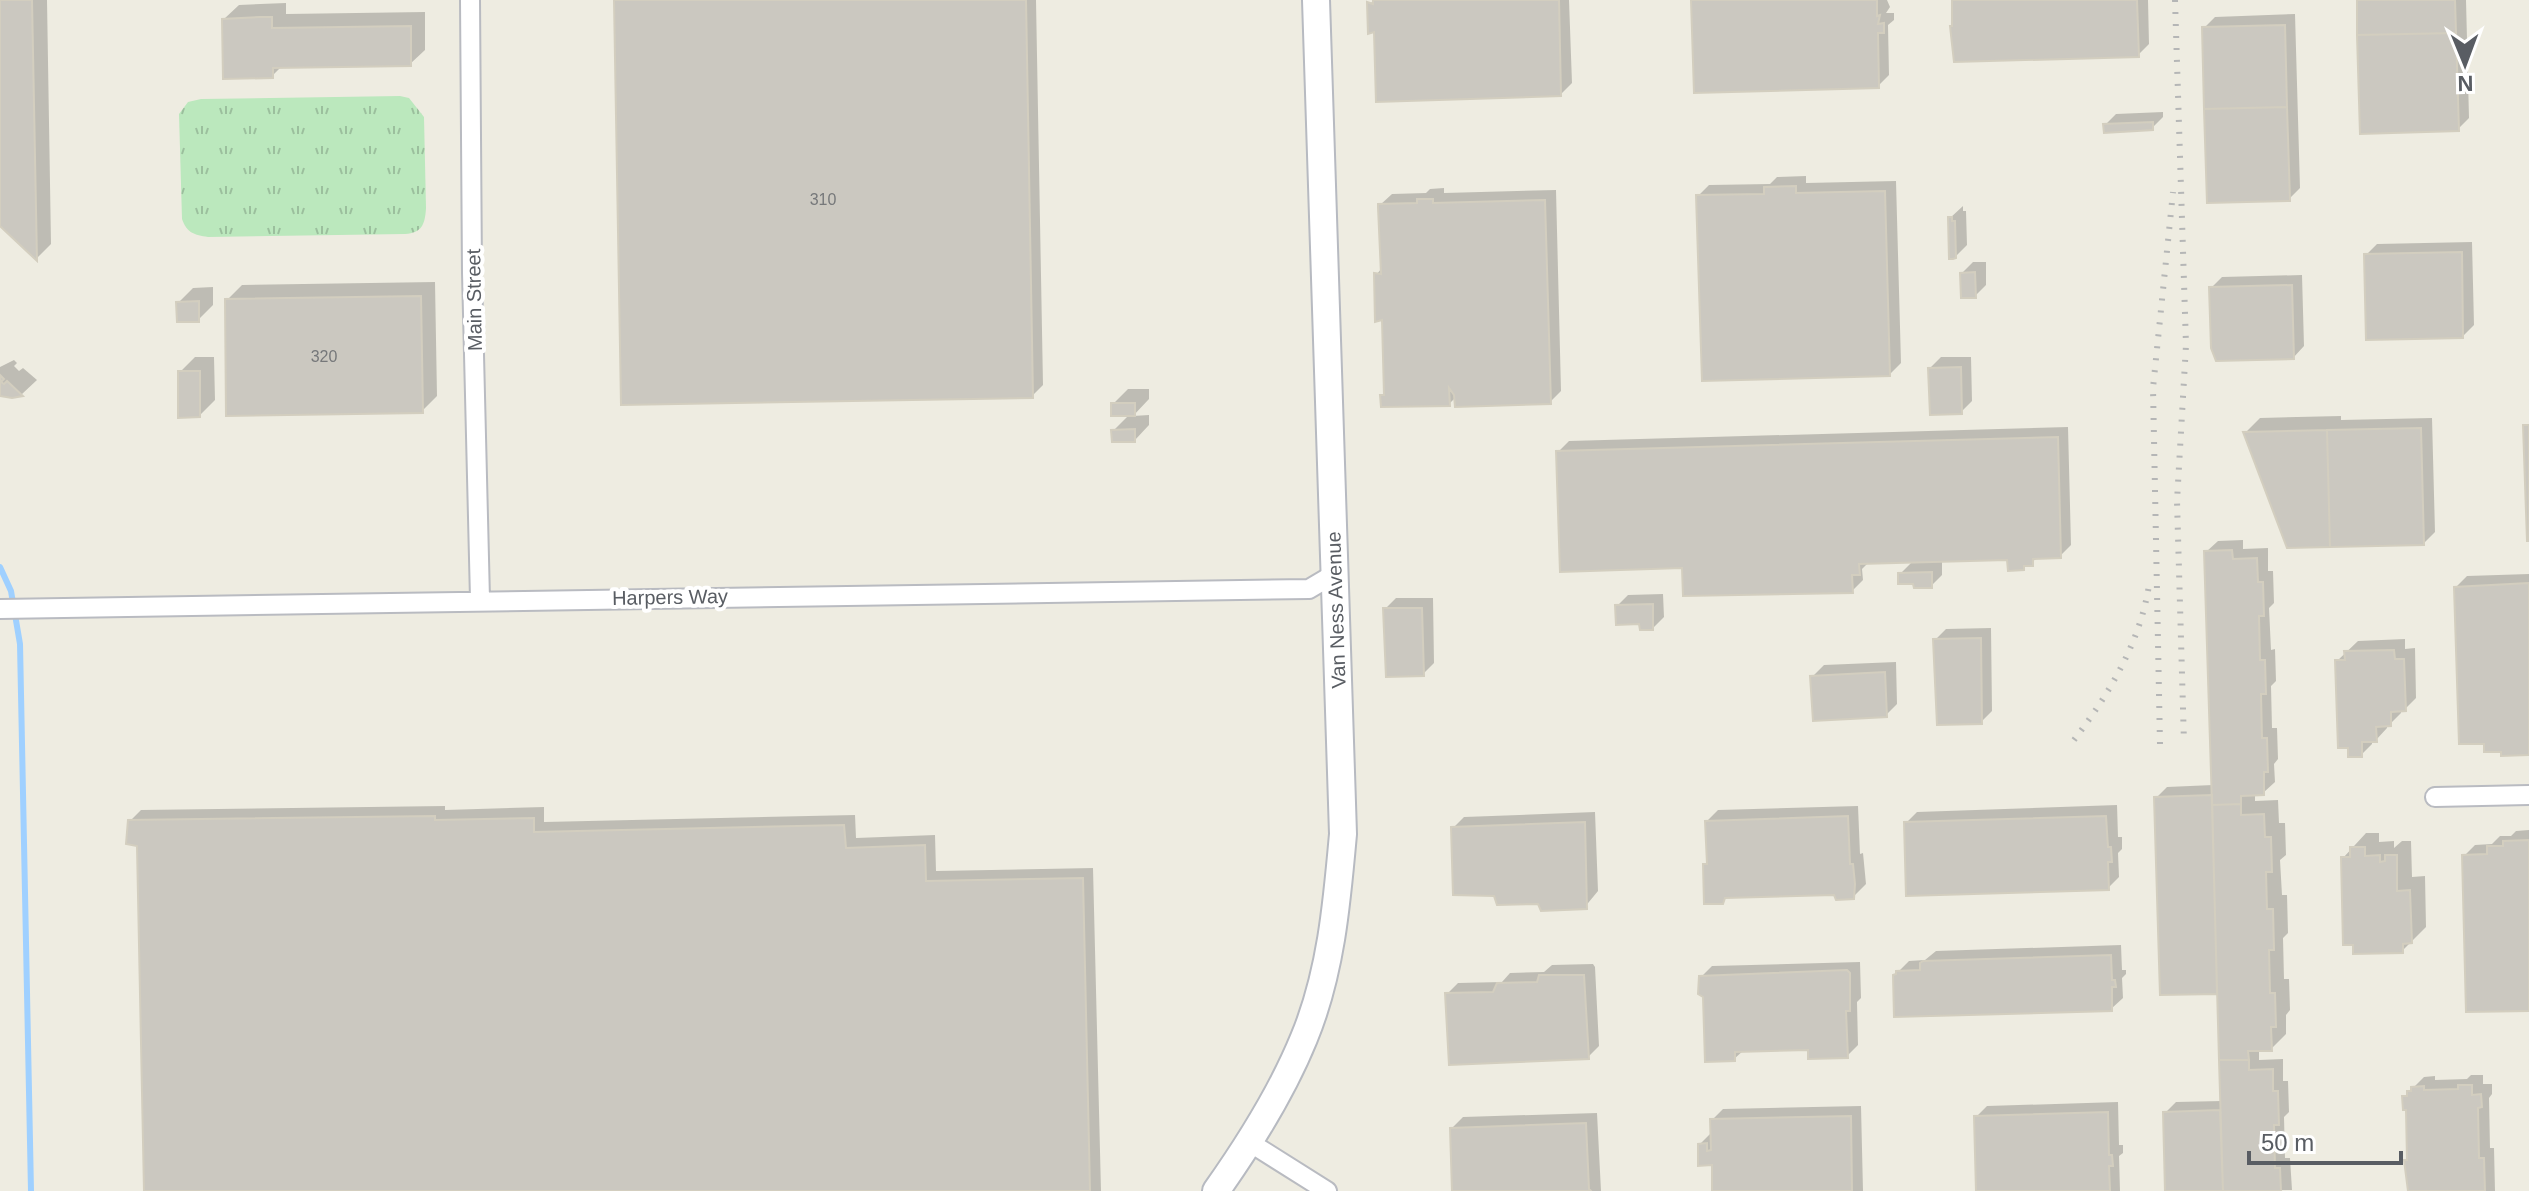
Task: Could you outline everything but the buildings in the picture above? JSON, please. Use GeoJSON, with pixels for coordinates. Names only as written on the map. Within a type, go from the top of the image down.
{"type":"FeatureCollection","features":[{"type":"Feature","properties":{"kind":"main road","name":"Van Ness Avenue"},"geometry":{"type":"LineString","coordinates":[[1216,1191],[1277,1096],[1305,1035],[1325,969],[1336,906],[1343,834],[1316,0]]}},
{"type":"Feature","properties":{"kind":"street","name":"Main Street"},"geometry":{"type":"LineString","coordinates":[[470,0],[472,273],[480,599]]}},
{"type":"Feature","properties":{"kind":"street","name":"Harpers Way"},"geometry":{"type":"LineString","coordinates":[[0,609],[480,599],[1309,589],[1336,573]]}},
{"type":"Feature","properties":{"kind":"street"},"geometry":{"type":"LineString","coordinates":[[2435,797],[2529,795]]}},
{"type":"Feature","properties":{"kind":"street"},"geometry":{"type":"LineString","coordinates":[[1249,1142],[1327,1191]]}},
{"type":"Feature","properties":{"kind":"green space"},"geometry":{"type":"Polygon","coordinates":[[[409,98],[424,117],[426,208],[419,230],[405,234],[208,237],[195,234],[186,227],[182,219],[179,114],[188,102],[201,99],[409,98]]]}},
{"type":"Feature","properties":{"kind":"waterway"},"geometry":{"type":"LineString","coordinates":[[0,567],[11,591],[20,644],[31,1191]]}},
{"type":"Feature","properties":{"kind":"railway"},"geometry":{"type":"LineString","coordinates":[[2175,0],[2186,345],[2177,501],[2184,743]]}},
{"type":"Feature","properties":{"kind":"railway"},"geometry":{"type":"LineString","coordinates":[[2160,744],[2153,388],[2173,192]]}},
{"type":"Feature","properties":{"kind":"railway"},"geometry":{"type":"LineString","coordinates":[[2074,740],[2099,705],[2131,647],[2149,585]]}}]}
